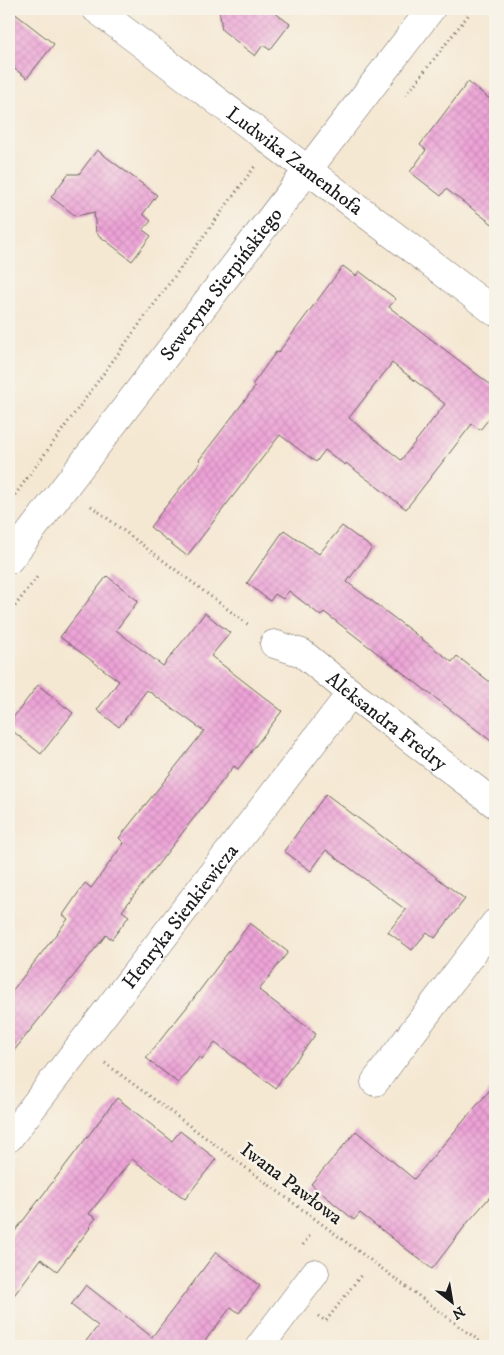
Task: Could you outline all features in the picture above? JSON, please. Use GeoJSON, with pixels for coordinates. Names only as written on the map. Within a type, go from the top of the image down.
{"type":"FeatureCollection","features":[{"type":"Feature","properties":{"kind":"street","name":"Ludwika Zamenhofa"},"geometry":{"type":"LineString","coordinates":[[96,9],[495,312]]}},
{"type":"Feature","properties":{"kind":"street","name":"Seweryna Sierpińskiego"},"geometry":{"type":"LineString","coordinates":[[9,560],[431,9]]}},
{"type":"Feature","properties":{"kind":"street","name":"Aleksandra Fredry"},"geometry":{"type":"LineString","coordinates":[[274,644],[302,653],[495,804]]}},
{"type":"Feature","properties":{"kind":"street","name":"Henryka Sienkiewicza"},"geometry":{"type":"LineString","coordinates":[[9,1138],[351,693]]}},
{"type":"Feature","properties":{"kind":"street"},"geometry":{"type":"LineString","coordinates":[[375,1082],[495,923]]}},
{"type":"Feature","properties":{"kind":"street"},"geometry":{"type":"LineString","coordinates":[[260,1346],[315,1273]]}},
{"type":"Feature","properties":{"kind":"path"},"geometry":{"type":"LineString","coordinates":[[9,503],[272,141]]}},
{"type":"Feature","properties":{"kind":"path"},"geometry":{"type":"LineString","coordinates":[[91,506],[274,644]]}},
{"type":"Feature","properties":{"kind":"path","name":"Iwana Pawłowa"},"geometry":{"type":"LineString","coordinates":[[81,1045],[486,1346]]}},
{"type":"Feature","properties":{"kind":"building"},"geometry":{"type":"Polygon","coordinates":[[[9,9],[54,44],[27,78],[9,65],[9,9]]]}},
{"type":"Feature","properties":{"kind":"building"},"geometry":{"type":"Polygon","coordinates":[[[219,9],[270,9],[290,24],[270,50],[263,45],[255,56],[222,30],[219,9]]]}},
{"type":"Feature","properties":{"kind":"building"},"geometry":{"type":"Polygon","coordinates":[[[468,82],[495,103],[495,226],[446,189],[441,196],[410,172],[426,150],[420,145],[468,82]]]}},
{"type":"Feature","properties":{"kind":"building"},"geometry":{"type":"Polygon","coordinates":[[[97,150],[157,195],[143,214],[151,221],[143,230],[151,236],[132,261],[96,233],[94,212],[76,216],[51,197],[68,174],[79,174],[97,150]]]}},
{"type":"Feature","properties":{"kind":"building"},"geometry":{"type":"Polygon","coordinates":[[[343,266],[356,276],[359,271],[396,299],[389,307],[495,388],[495,411],[480,430],[472,424],[406,509],[346,463],[345,465],[325,450],[316,462],[280,435],[187,556],[150,527],[255,387],[252,385],[276,352],[278,353],[343,266]],[[392,363],[349,418],[401,460],[445,404],[392,363]]]}},
{"type":"Feature","properties":{"kind":"building"},"geometry":{"type":"Polygon","coordinates":[[[342,526],[372,548],[347,582],[452,662],[457,656],[495,686],[495,744],[324,612],[321,616],[289,591],[283,599],[275,594],[270,601],[247,583],[284,530],[319,554],[342,526]]]}},
{"type":"Feature","properties":{"kind":"building"},"geometry":{"type":"Polygon","coordinates":[[[107,576],[138,601],[116,630],[163,666],[205,613],[230,633],[211,656],[282,711],[238,769],[234,766],[122,911],[129,916],[112,939],[106,935],[9,1057],[9,995],[68,919],[63,915],[85,883],[91,888],[124,843],[119,838],[204,731],[147,690],[119,727],[97,710],[119,681],[60,637],[107,576]]]}},
{"type":"Feature","properties":{"kind":"building"},"geometry":{"type":"Polygon","coordinates":[[[38,685],[73,713],[41,754],[9,728],[9,723],[38,685]]]}},
{"type":"Feature","properties":{"kind":"building"},"geometry":{"type":"Polygon","coordinates":[[[326,794],[465,899],[435,938],[427,932],[412,950],[388,932],[406,910],[326,850],[311,871],[284,851],[326,794]]]}},
{"type":"Feature","properties":{"kind":"building"},"geometry":{"type":"Polygon","coordinates":[[[250,923],[288,952],[259,990],[316,1034],[275,1088],[215,1043],[202,1059],[199,1057],[178,1083],[146,1058],[250,923]]]}},
{"type":"Feature","properties":{"kind":"building"},"geometry":{"type":"Polygon","coordinates":[[[495,1084],[495,1191],[432,1269],[360,1213],[354,1220],[311,1184],[356,1131],[414,1179],[495,1084]]]}},
{"type":"Feature","properties":{"kind":"building"},"geometry":{"type":"Polygon","coordinates":[[[117,1098],[172,1141],[180,1131],[216,1159],[185,1199],[132,1159],[89,1214],[96,1218],[57,1271],[41,1259],[9,1302],[9,1239],[117,1098]]]}},
{"type":"Feature","properties":{"kind":"building"},"geometry":{"type":"Polygon","coordinates":[[[216,1252],[260,1286],[239,1313],[231,1307],[201,1346],[82,1346],[98,1326],[71,1305],[86,1285],[152,1337],[216,1252]]]}}]}
